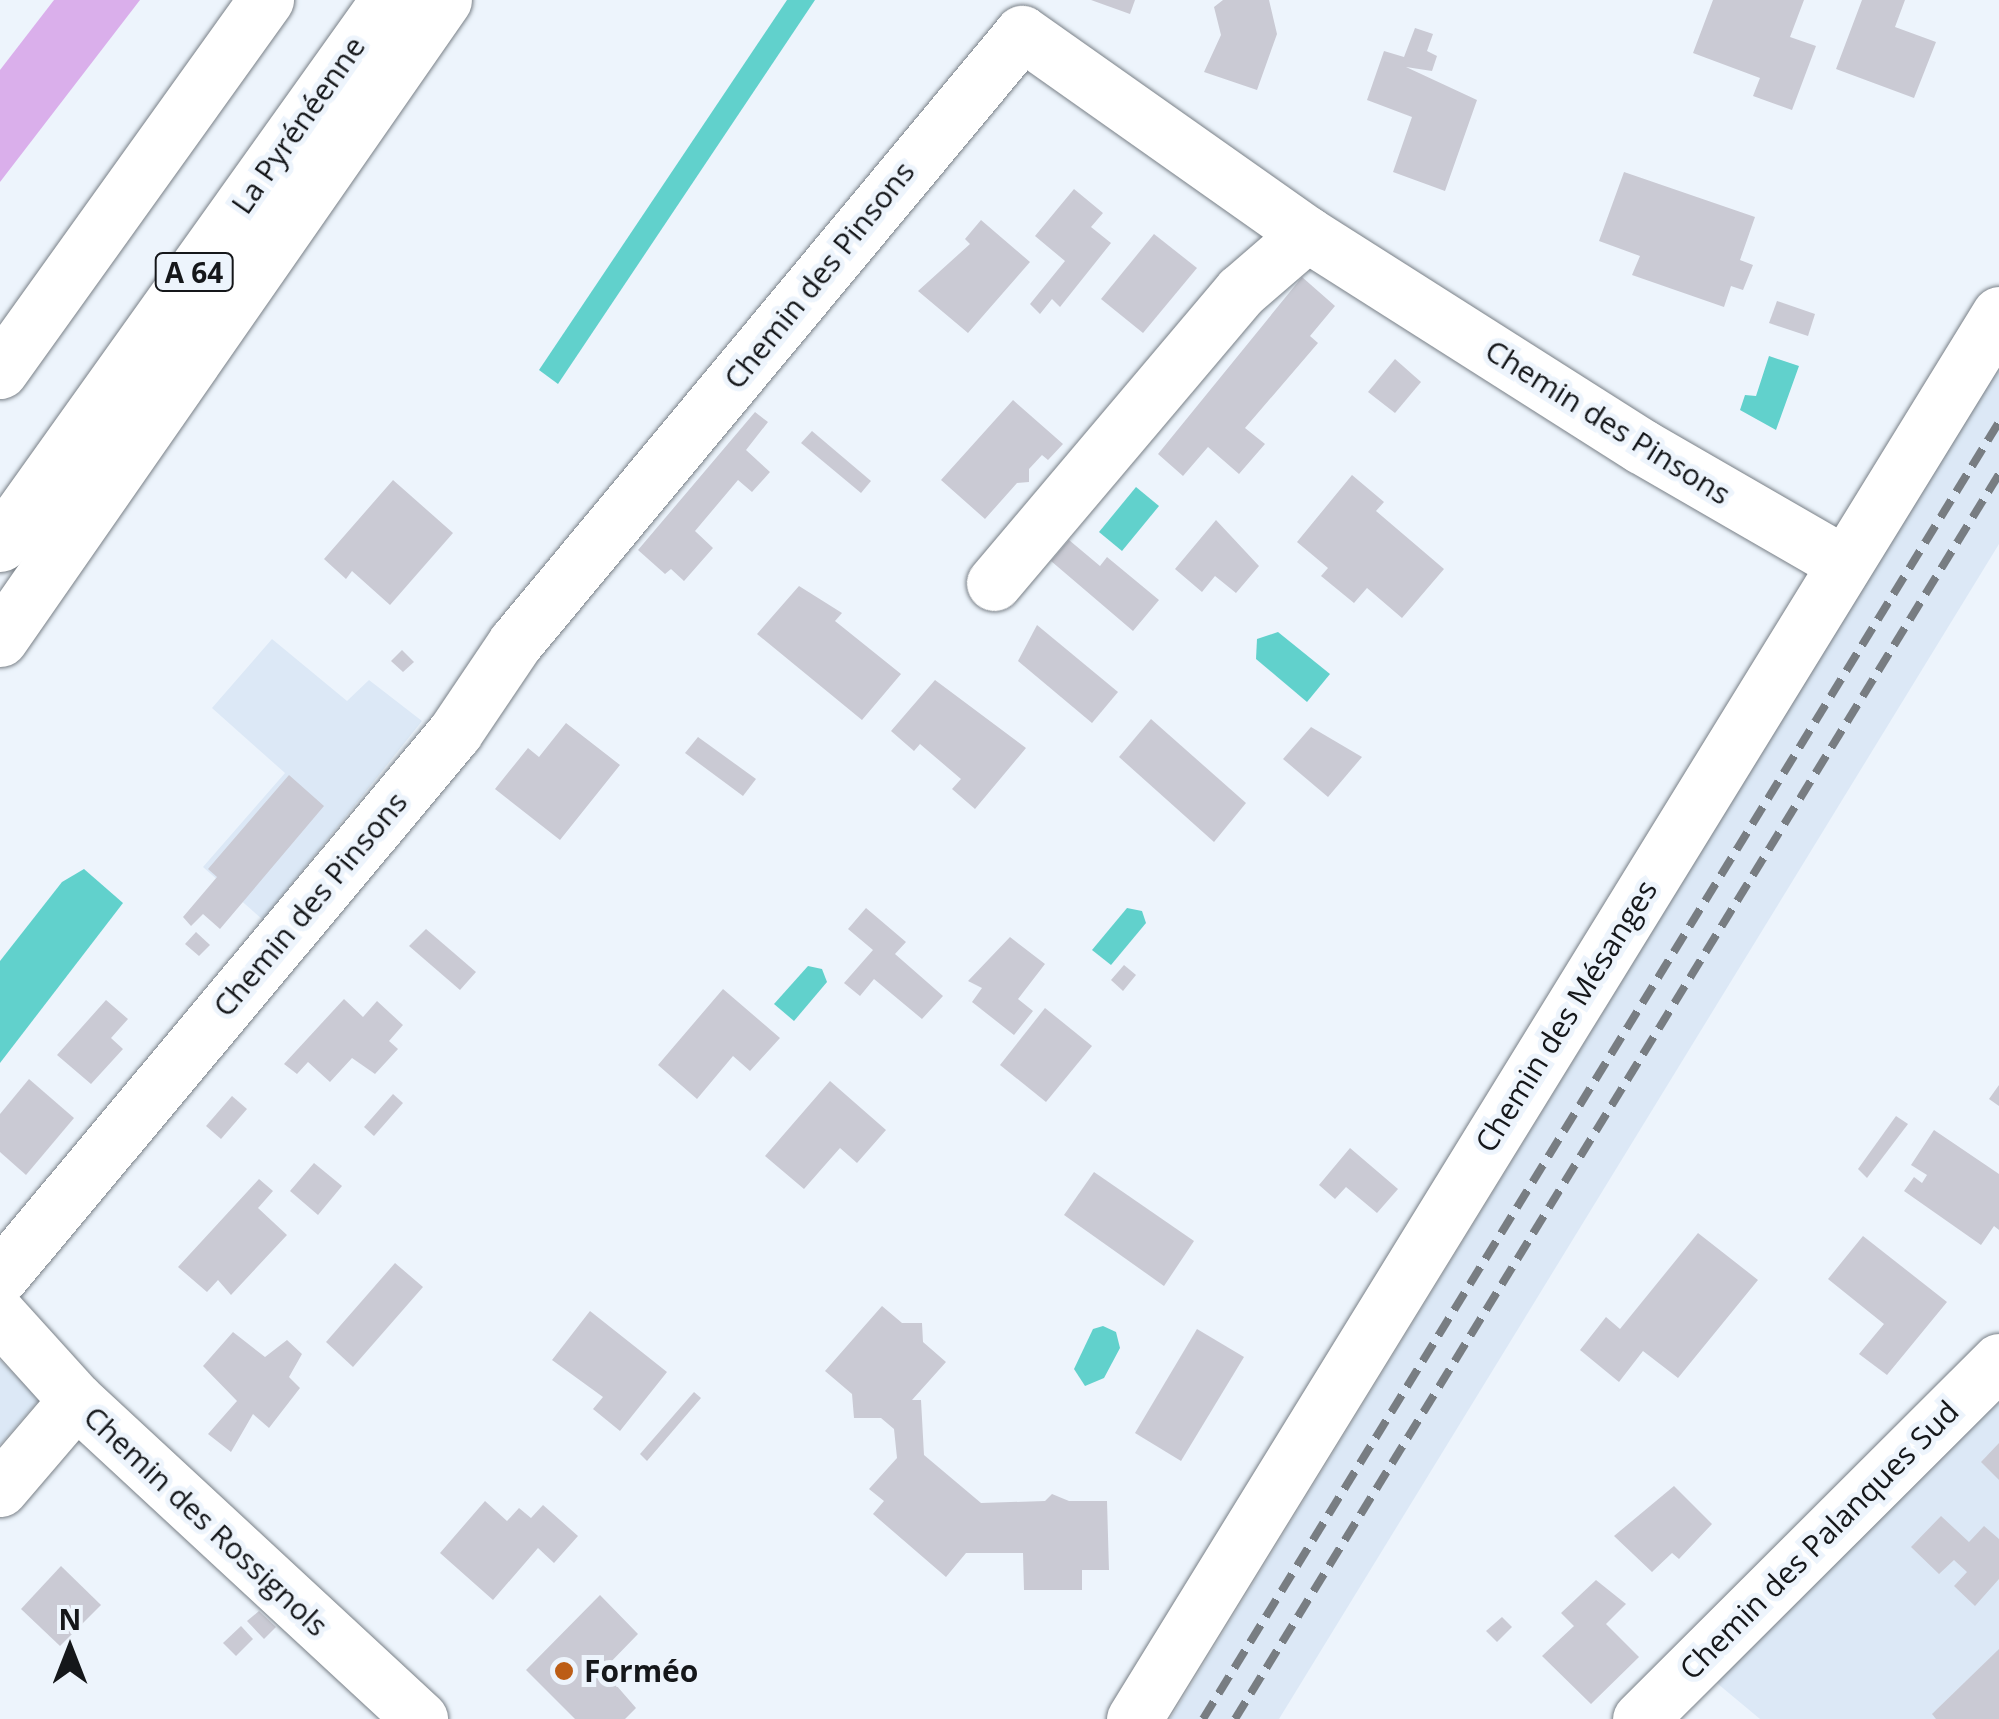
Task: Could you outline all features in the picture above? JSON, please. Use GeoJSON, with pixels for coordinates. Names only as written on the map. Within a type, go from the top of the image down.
{"type":"FeatureCollection","features":[{"type":"Feature","properties":{"kind":"main road"},"geometry":{"type":"LineString","coordinates":[[4,361],[266,0]]}},
{"type":"Feature","properties":{"kind":"main road","name":"La Pyrénéenne"},"geometry":{"type":"LineString","coordinates":[[0,544],[388,0]]}},
{"type":"Feature","properties":{"kind":"main road"},"geometry":{"type":"LineString","coordinates":[[0,639],[444,0]]}},
{"type":"Feature","properties":{"kind":"main road","name":"Chemin des Pinsons"},"geometry":{"type":"LineString","coordinates":[[0,1277],[456,732],[515,644],[1022,16],[1065,69],[1307,234],[1641,446],[1844,563]]}},
{"type":"Feature","properties":{"kind":"main road"},"geometry":{"type":"LineString","coordinates":[[994,583],[1241,291],[1307,234]]}},
{"type":"Feature","properties":{"kind":"main road","name":"Chemin des Mésanges"},"geometry":{"type":"LineString","coordinates":[[1134,1719],[1999,314]]}},
{"type":"Feature","properties":{"kind":"main road","name":"Chemin des Rossignols"},"geometry":{"type":"LineString","coordinates":[[0,1316],[76,1400],[420,1719]]}},
{"type":"Feature","properties":{"kind":"main road","name":"Chemin des Palanques Sud"},"geometry":{"type":"LineString","coordinates":[[1640,1719],[1999,1361]]}},
{"type":"Feature","properties":{"kind":"main road"},"geometry":{"type":"LineString","coordinates":[[0,1489],[76,1400]]}},
{"type":"Feature","properties":{"kind":"shaded area"},"geometry":{"type":"Polygon","coordinates":[[[54,0],[140,0],[0,182],[0,70],[54,0]]]}},
{"type":"Feature","properties":{"kind":"shaded area"},"geometry":{"type":"Polygon","coordinates":[[[787,0],[815,0],[558,384],[539,370],[787,0]]]}},
{"type":"Feature","properties":{"kind":"shaded area"},"geometry":{"type":"Polygon","coordinates":[[[1769,356],[1799,366],[1776,430],[1740,410],[1745,395],[1756,396],[1769,356]]]}},
{"type":"Feature","properties":{"kind":"shaded area"},"geometry":{"type":"Polygon","coordinates":[[[1999,366],[1999,544],[1279,1719],[1170,1719],[1999,366]]]}},
{"type":"Feature","properties":{"kind":"shaded area"},"geometry":{"type":"Polygon","coordinates":[[[1136,487],[1159,506],[1122,551],[1099,532],[1136,487]]]}},
{"type":"Feature","properties":{"kind":"shaded area"},"geometry":{"type":"Polygon","coordinates":[[[1278,632],[1330,674],[1307,702],[1256,659],[1257,639],[1278,632]]]}},
{"type":"Feature","properties":{"kind":"shaded area"},"geometry":{"type":"Polygon","coordinates":[[[272,639],[347,701],[369,680],[422,721],[263,920],[203,867],[285,773],[212,708],[272,639]]]}},
{"type":"Feature","properties":{"kind":"shaded area"},"geometry":{"type":"Polygon","coordinates":[[[84,869],[123,903],[0,1063],[0,961],[62,882],[84,869]]]}},
{"type":"Feature","properties":{"kind":"shaded area"},"geometry":{"type":"Polygon","coordinates":[[[1127,908],[1142,911],[1146,923],[1111,965],[1092,950],[1127,908]]]}},
{"type":"Feature","properties":{"kind":"shaded area"},"geometry":{"type":"Polygon","coordinates":[[[808,966],[822,969],[827,982],[794,1021],[774,1004],[808,966]]]}},
{"type":"Feature","properties":{"kind":"shaded area"},"geometry":{"type":"Polygon","coordinates":[[[1103,1326],[1116,1332],[1120,1348],[1104,1378],[1085,1386],[1074,1369],[1093,1329],[1103,1326]]]}},
{"type":"Feature","properties":{"kind":"shaded area"},"geometry":{"type":"Polygon","coordinates":[[[0,1360],[40,1399],[0,1445],[0,1360]]]}},
{"type":"Feature","properties":{"kind":"shaded area"},"geometry":{"type":"Polygon","coordinates":[[[1999,1377],[1999,1719],[1760,1719],[1706,1674],[1999,1377]]]}},
{"type":"Feature","properties":{"kind":"building"},"geometry":{"type":"Polygon","coordinates":[[[1091,0],[1135,0],[1130,14],[1091,0]]]}},
{"type":"Feature","properties":{"kind":"building"},"geometry":{"type":"Polygon","coordinates":[[[1223,0],[1269,0],[1277,34],[1257,90],[1204,72],[1221,35],[1214,7],[1223,0]]]}},
{"type":"Feature","properties":{"kind":"building"},"geometry":{"type":"Polygon","coordinates":[[[1713,0],[1804,0],[1790,37],[1816,46],[1792,110],[1753,96],[1760,78],[1693,53],[1713,0]]]}},
{"type":"Feature","properties":{"kind":"building"},"geometry":{"type":"Polygon","coordinates":[[[1862,0],[1905,0],[1895,27],[1936,42],[1914,98],[1836,69],[1862,0]]]}},
{"type":"Feature","properties":{"kind":"building"},"geometry":{"type":"Polygon","coordinates":[[[1415,28],[1433,34],[1427,51],[1437,56],[1432,71],[1406,67],[1477,100],[1445,191],[1393,172],[1412,117],[1367,100],[1384,51],[1404,57],[1415,28]]]}},
{"type":"Feature","properties":{"kind":"building"},"geometry":{"type":"Polygon","coordinates":[[[1624,172],[1755,217],[1740,260],[1753,265],[1743,290],[1731,286],[1724,307],[1632,275],[1640,256],[1599,241],[1624,172]]]}},
{"type":"Feature","properties":{"kind":"building"},"geometry":{"type":"Polygon","coordinates":[[[1074,189],[1103,213],[1091,227],[1111,243],[1060,307],[1052,299],[1040,314],[1030,304],[1065,261],[1035,236],[1074,189]]]}},
{"type":"Feature","properties":{"kind":"building"},"geometry":{"type":"Polygon","coordinates":[[[981,220],[1030,262],[968,333],[918,291],[970,244],[965,239],[981,220]]]}},
{"type":"Feature","properties":{"kind":"building"},"geometry":{"type":"Polygon","coordinates":[[[1154,234],[1197,268],[1143,333],[1101,299],[1154,234]]]}},
{"type":"Feature","properties":{"kind":"building"},"geometry":{"type":"Polygon","coordinates":[[[1302,277],[1335,306],[1310,336],[1318,343],[1245,428],[1265,444],[1239,474],[1208,447],[1183,476],[1158,454],[1302,277]]]}},
{"type":"Feature","properties":{"kind":"building"},"geometry":{"type":"Polygon","coordinates":[[[1777,301],[1815,314],[1808,336],[1769,323],[1777,301]]]}},
{"type":"Feature","properties":{"kind":"building"},"geometry":{"type":"Polygon","coordinates":[[[1395,359],[1421,382],[1395,413],[1368,392],[1395,359]]]}},
{"type":"Feature","properties":{"kind":"building"},"geometry":{"type":"Polygon","coordinates":[[[1013,400],[1063,444],[1048,460],[1042,455],[1029,469],[1029,482],[1017,483],[985,519],[941,480],[1013,400]]]}},
{"type":"Feature","properties":{"kind":"building"},"geometry":{"type":"Polygon","coordinates":[[[755,412],[768,422],[746,450],[770,472],[752,492],[738,480],[695,531],[713,548],[684,581],[671,569],[665,574],[638,550],[755,412]]]}},
{"type":"Feature","properties":{"kind":"building"},"geometry":{"type":"Polygon","coordinates":[[[812,431],[871,481],[861,493],[801,443],[812,431]]]}},
{"type":"Feature","properties":{"kind":"building"},"geometry":{"type":"Polygon","coordinates":[[[1352,475],[1384,502],[1376,511],[1444,569],[1402,618],[1367,588],[1354,603],[1321,576],[1328,568],[1297,542],[1352,475]]]}},
{"type":"Feature","properties":{"kind":"building"},"geometry":{"type":"Polygon","coordinates":[[[393,480],[453,533],[390,605],[352,571],[346,579],[324,559],[393,480]]]}},
{"type":"Feature","properties":{"kind":"building"},"geometry":{"type":"Polygon","coordinates":[[[1216,520],[1259,566],[1236,593],[1215,576],[1202,592],[1175,569],[1216,520]]]}},
{"type":"Feature","properties":{"kind":"building"},"geometry":{"type":"Polygon","coordinates":[[[1069,540],[1100,566],[1107,557],[1159,600],[1133,631],[1051,561],[1069,540]]]}},
{"type":"Feature","properties":{"kind":"building"},"geometry":{"type":"Polygon","coordinates":[[[799,586],[842,613],[835,621],[901,674],[862,720],[757,634],[799,586]]]}},
{"type":"Feature","properties":{"kind":"building"},"geometry":{"type":"Polygon","coordinates":[[[1037,625],[1118,692],[1092,723],[1018,661],[1037,625]]]}},
{"type":"Feature","properties":{"kind":"building"},"geometry":{"type":"Polygon","coordinates":[[[402,650],[414,662],[403,672],[391,661],[402,650]]]}},
{"type":"Feature","properties":{"kind":"building"},"geometry":{"type":"Polygon","coordinates":[[[935,680],[1026,748],[975,809],[952,789],[961,779],[920,744],[914,751],[891,731],[935,680]]]}},
{"type":"Feature","properties":{"kind":"building"},"geometry":{"type":"Polygon","coordinates":[[[1151,719],[1246,803],[1214,842],[1119,757],[1151,719]]]}},
{"type":"Feature","properties":{"kind":"building"},"geometry":{"type":"Polygon","coordinates":[[[566,723],[620,765],[560,840],[495,789],[528,748],[539,757],[566,723]]]}},
{"type":"Feature","properties":{"kind":"building"},"geometry":{"type":"Polygon","coordinates":[[[1311,727],[1362,757],[1328,797],[1283,759],[1311,727]]]}},
{"type":"Feature","properties":{"kind":"building"},"geometry":{"type":"Polygon","coordinates":[[[698,737],[756,779],[743,796],[685,753],[698,737]]]}},
{"type":"Feature","properties":{"kind":"building"},"geometry":{"type":"Polygon","coordinates":[[[289,775],[324,806],[220,929],[203,914],[191,926],[183,917],[217,877],[208,869],[289,775]]]}},
{"type":"Feature","properties":{"kind":"building"},"geometry":{"type":"Polygon","coordinates":[[[866,908],[906,942],[895,954],[943,996],[922,1019],[874,979],[860,996],[844,983],[873,950],[848,929],[866,908]]]}},
{"type":"Feature","properties":{"kind":"building"},"geometry":{"type":"Polygon","coordinates":[[[426,929],[476,972],[460,990],[409,946],[426,929]]]}},
{"type":"Feature","properties":{"kind":"building"},"geometry":{"type":"Polygon","coordinates":[[[196,932],[210,945],[199,956],[185,944],[196,932]]]}},
{"type":"Feature","properties":{"kind":"building"},"geometry":{"type":"Polygon","coordinates":[[[1010,937],[1045,964],[1018,999],[1033,1011],[1014,1035],[972,1002],[982,988],[968,981],[1010,937]]]}},
{"type":"Feature","properties":{"kind":"building"},"geometry":{"type":"Polygon","coordinates":[[[1124,965],[1136,975],[1123,991],[1111,980],[1124,965]]]}},
{"type":"Feature","properties":{"kind":"building"},"geometry":{"type":"Polygon","coordinates":[[[723,989],[780,1038],[750,1071],[733,1056],[697,1099],[658,1065],[723,989]]]}},
{"type":"Feature","properties":{"kind":"building"},"geometry":{"type":"Polygon","coordinates":[[[344,999],[363,1017],[377,1001],[403,1025],[389,1041],[398,1049],[375,1074],[352,1058],[330,1082],[308,1062],[297,1074],[284,1064],[344,999]]]}},
{"type":"Feature","properties":{"kind":"building"},"geometry":{"type":"Polygon","coordinates":[[[106,1000],[128,1019],[111,1038],[123,1049],[91,1084],[57,1055],[106,1000]]]}},
{"type":"Feature","properties":{"kind":"building"},"geometry":{"type":"Polygon","coordinates":[[[1045,1008],[1092,1046],[1046,1102],[1000,1065],[1045,1008]]]}},
{"type":"Feature","properties":{"kind":"building"},"geometry":{"type":"Polygon","coordinates":[[[29,1079],[74,1118],[26,1175],[0,1152],[0,1114],[29,1079]]]}},
{"type":"Feature","properties":{"kind":"building"},"geometry":{"type":"Polygon","coordinates":[[[830,1081],[886,1130],[857,1163],[840,1148],[804,1189],[765,1156],[830,1081]]]}},
{"type":"Feature","properties":{"kind":"building"},"geometry":{"type":"Polygon","coordinates":[[[1999,1085],[1999,1106],[1989,1099],[1999,1085]]]}},
{"type":"Feature","properties":{"kind":"building"},"geometry":{"type":"Polygon","coordinates":[[[393,1094],[403,1103],[374,1136],[364,1127],[393,1094]]]}},
{"type":"Feature","properties":{"kind":"building"},"geometry":{"type":"Polygon","coordinates":[[[232,1096],[247,1109],[221,1139],[206,1126],[232,1096]]]}},
{"type":"Feature","properties":{"kind":"building"},"geometry":{"type":"Polygon","coordinates":[[[1896,1116],[1908,1124],[1867,1178],[1858,1169],[1896,1116]]]}},
{"type":"Feature","properties":{"kind":"building"},"geometry":{"type":"Polygon","coordinates":[[[1934,1130],[1999,1174],[1999,1230],[1994,1226],[1981,1245],[1904,1191],[1914,1177],[1922,1183],[1927,1175],[1911,1165],[1934,1130]]]}},
{"type":"Feature","properties":{"kind":"building"},"geometry":{"type":"Polygon","coordinates":[[[1350,1148],[1398,1189],[1377,1213],[1346,1187],[1335,1199],[1319,1185],[1350,1148]]]}},
{"type":"Feature","properties":{"kind":"building"},"geometry":{"type":"Polygon","coordinates":[[[314,1163],[342,1186],[318,1215],[290,1191],[314,1163]]]}},
{"type":"Feature","properties":{"kind":"building"},"geometry":{"type":"Polygon","coordinates":[[[1094,1172],[1194,1241],[1164,1286],[1064,1215],[1094,1172]]]}},
{"type":"Feature","properties":{"kind":"building"},"geometry":{"type":"Polygon","coordinates":[[[259,1179],[273,1191],[258,1208],[287,1235],[231,1295],[218,1280],[207,1292],[178,1267],[259,1179]]]}},
{"type":"Feature","properties":{"kind":"building"},"geometry":{"type":"Polygon","coordinates":[[[1698,1233],[1758,1280],[1678,1378],[1643,1351],[1619,1382],[1580,1350],[1606,1317],[1620,1329],[1698,1233]]]}},
{"type":"Feature","properties":{"kind":"building"},"geometry":{"type":"Polygon","coordinates":[[[1863,1236],[1947,1302],[1887,1375],[1859,1354],[1884,1324],[1828,1279],[1863,1236]]]}},
{"type":"Feature","properties":{"kind":"building"},"geometry":{"type":"Polygon","coordinates":[[[395,1263],[423,1287],[353,1367],[326,1342],[395,1263]]]}},
{"type":"Feature","properties":{"kind":"building"},"geometry":{"type":"Polygon","coordinates":[[[882,1306],[902,1323],[922,1323],[923,1342],[946,1362],[912,1400],[921,1400],[924,1455],[981,1503],[1045,1501],[1052,1494],[1069,1501],[1107,1501],[1109,1570],[1082,1570],[1082,1590],[1024,1590],[1023,1553],[966,1553],[946,1577],[873,1514],[884,1501],[869,1489],[897,1458],[894,1429],[881,1418],[854,1418],[852,1394],[825,1371],[882,1306]]]}},
{"type":"Feature","properties":{"kind":"building"},"geometry":{"type":"Polygon","coordinates":[[[590,1311],[667,1372],[620,1431],[593,1409],[603,1397],[552,1360],[590,1311]]]}},
{"type":"Feature","properties":{"kind":"building"},"geometry":{"type":"Polygon","coordinates":[[[1197,1329],[1244,1357],[1181,1461],[1135,1433],[1197,1329]]]}},
{"type":"Feature","properties":{"kind":"building"},"geometry":{"type":"Polygon","coordinates":[[[233,1332],[265,1357],[287,1340],[302,1354],[289,1377],[300,1388],[269,1428],[253,1414],[231,1452],[208,1434],[237,1401],[203,1366],[233,1332]]]}},
{"type":"Feature","properties":{"kind":"building"},"geometry":{"type":"Polygon","coordinates":[[[694,1392],[701,1398],[647,1461],[640,1454],[694,1392]]]}},
{"type":"Feature","properties":{"kind":"building"},"geometry":{"type":"Polygon","coordinates":[[[1999,1443],[1999,1480],[1981,1462],[1999,1443]]]}},
{"type":"Feature","properties":{"kind":"building"},"geometry":{"type":"Polygon","coordinates":[[[1674,1486],[1712,1524],[1679,1559],[1672,1553],[1652,1572],[1614,1536],[1674,1486]]]}},
{"type":"Feature","properties":{"kind":"building"},"geometry":{"type":"Polygon","coordinates":[[[485,1501],[507,1521],[519,1508],[531,1518],[543,1505],[578,1536],[554,1563],[538,1548],[493,1600],[440,1553],[485,1501]]]}},
{"type":"Feature","properties":{"kind":"building"},"geometry":{"type":"Polygon","coordinates":[[[1941,1516],[1969,1542],[1984,1526],[1999,1539],[1999,1579],[1975,1606],[1954,1586],[1967,1572],[1954,1560],[1939,1574],[1911,1547],[1941,1516]]]}},
{"type":"Feature","properties":{"kind":"building"},"geometry":{"type":"Polygon","coordinates":[[[61,1566],[101,1605],[60,1646],[21,1609],[61,1566]]]}},
{"type":"Feature","properties":{"kind":"building"},"geometry":{"type":"Polygon","coordinates":[[[1596,1580],[1626,1604],[1606,1624],[1639,1657],[1591,1704],[1542,1656],[1574,1626],[1561,1613],[1596,1580]]]}},
{"type":"Feature","properties":{"kind":"building"},"geometry":{"type":"Polygon","coordinates":[[[600,1595],[638,1634],[603,1670],[636,1708],[625,1719],[575,1719],[526,1670],[600,1595]]]}},
{"type":"Feature","properties":{"kind":"building"},"geometry":{"type":"Polygon","coordinates":[[[259,1611],[276,1627],[264,1639],[247,1621],[259,1611]]]}},
{"type":"Feature","properties":{"kind":"building"},"geometry":{"type":"Polygon","coordinates":[[[1502,1617],[1512,1627],[1497,1642],[1486,1631],[1502,1617]]]}},
{"type":"Feature","properties":{"kind":"building"},"geometry":{"type":"Polygon","coordinates":[[[241,1626],[253,1639],[236,1656],[223,1643],[241,1626]]]}},
{"type":"Feature","properties":{"kind":"building"},"geometry":{"type":"Polygon","coordinates":[[[1999,1649],[1999,1719],[1936,1719],[1932,1714],[1999,1649]]]}},
{"type":"Feature","properties":{"kind":"railway"},"geometry":{"type":"LineString","coordinates":[[1203,1719],[1999,422]]}},
{"type":"Feature","properties":{"kind":"railway"},"geometry":{"type":"LineString","coordinates":[[1235,1719],[1999,474]]}},
{"type":"Feature","properties":{"kind":"place","name":"Forméo"},"geometry":{"type":"Point","coordinates":[564,1671]}}]}
